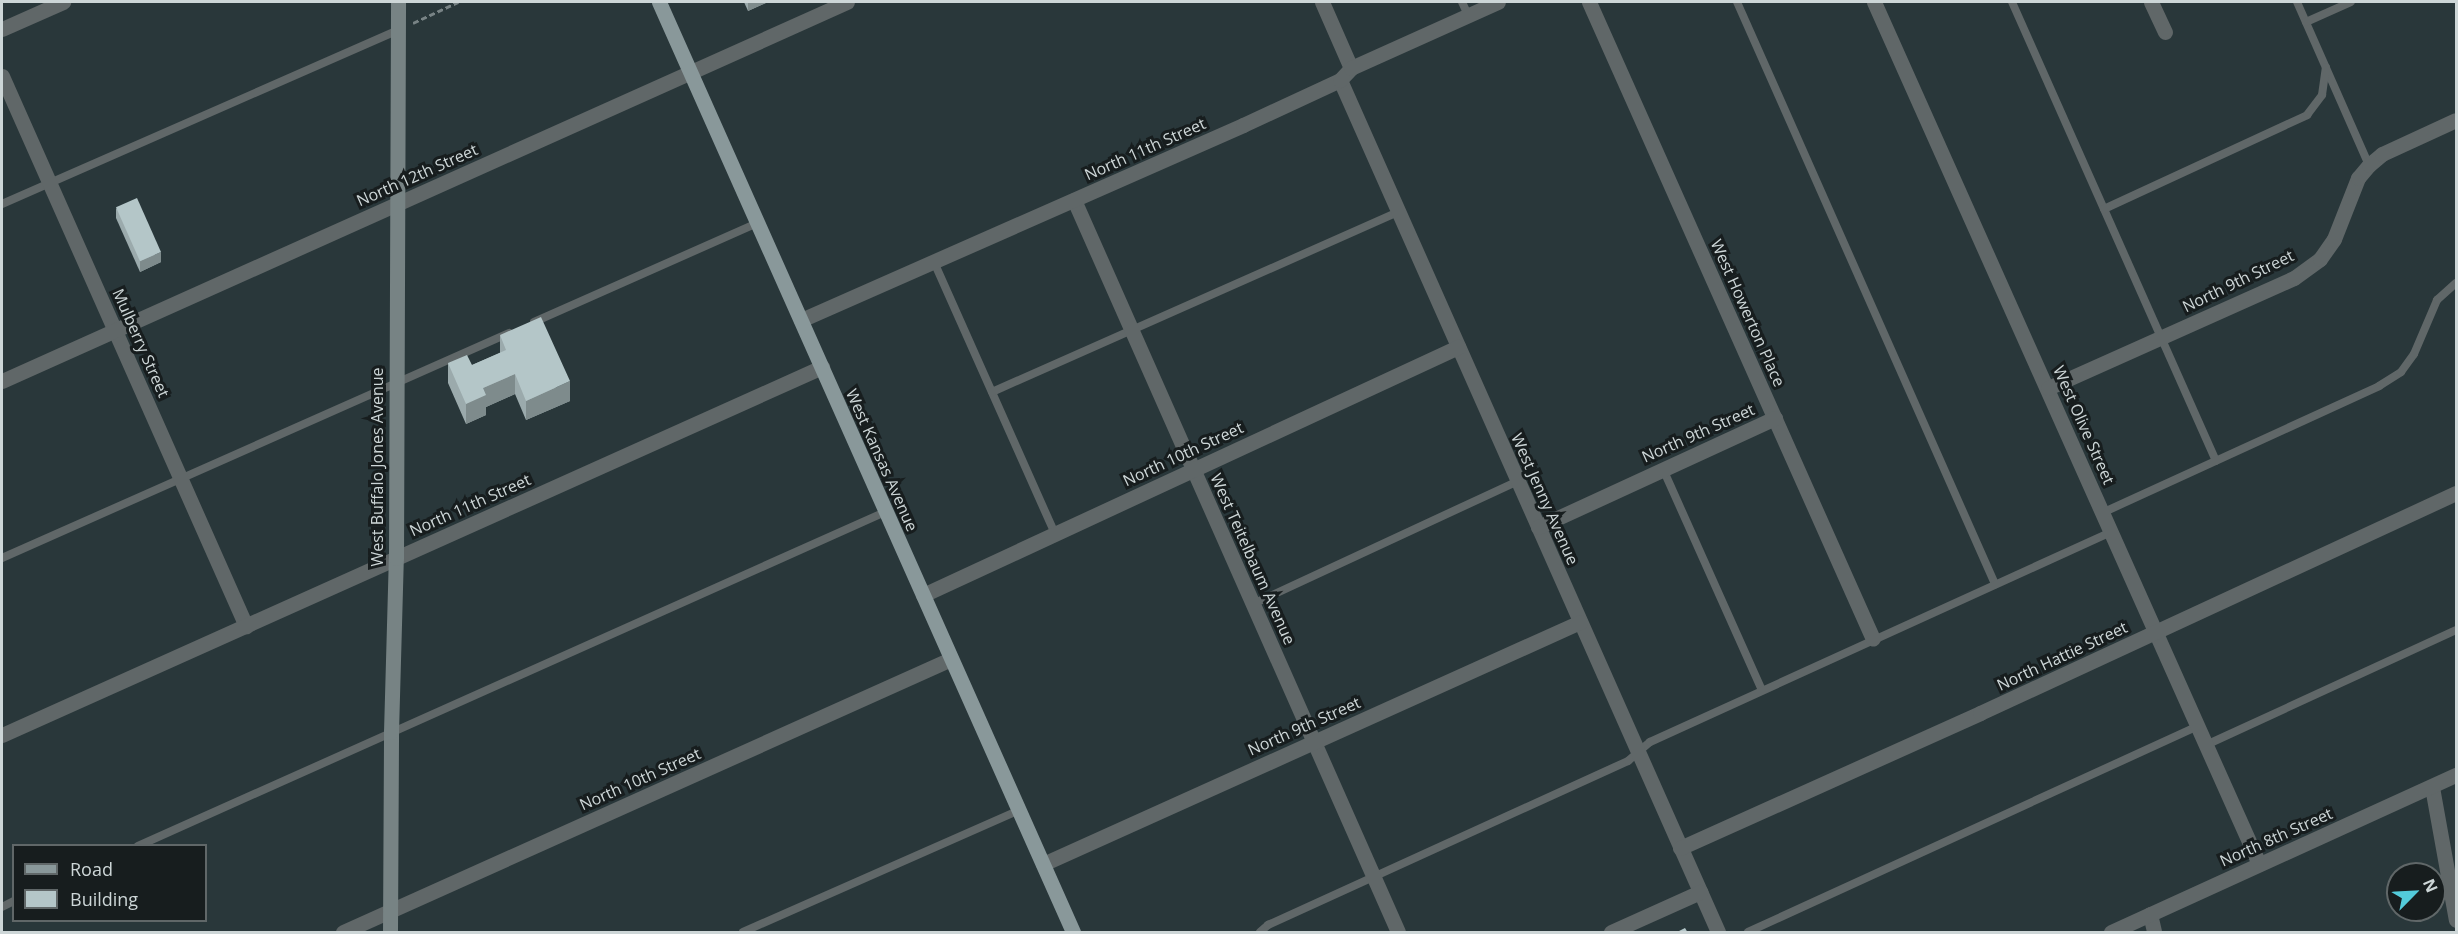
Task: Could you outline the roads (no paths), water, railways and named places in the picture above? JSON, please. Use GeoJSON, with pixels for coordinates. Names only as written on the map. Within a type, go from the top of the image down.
{"type":"FeatureCollection","features":[{"type":"Feature","properties":{"kind":"main road","name":"West Buffalo Jones Avenue"},"geometry":{"type":"LineString","coordinates":[[390,933],[391,732],[396,558],[398,2]]}},
{"type":"Feature","properties":{"kind":"main road","name":"West Kansas Avenue"},"geometry":{"type":"LineString","coordinates":[[659,2],[1073,933]]}},
{"type":"Feature","properties":{"kind":"street"},"geometry":{"type":"LineString","coordinates":[[2,28],[63,2]]}},
{"type":"Feature","properties":{"kind":"street","name":"North 12th Street"},"geometry":{"type":"LineString","coordinates":[[2,381],[847,2]]}},
{"type":"Feature","properties":{"kind":"street"},"geometry":{"type":"LineString","coordinates":[[1322,2],[1351,68]]}},
{"type":"Feature","properties":{"kind":"street","name":"North 11th Street"},"geometry":{"type":"LineString","coordinates":[[801,320],[1340,80],[1351,68],[1465,8],[1498,2]]}},
{"type":"Feature","properties":{"kind":"street","name":"West Howerton Place"},"geometry":{"type":"LineString","coordinates":[[1589,2],[1873,639]]}},
{"type":"Feature","properties":{"kind":"street","name":"West Olive Street"},"geometry":{"type":"LineString","coordinates":[[1874,2],[2259,864]]}},
{"type":"Feature","properties":{"kind":"street"},"geometry":{"type":"LineString","coordinates":[[2151,2],[2165,32]]}},
{"type":"Feature","properties":{"kind":"street","name":"Mulberry Street"},"geometry":{"type":"LineString","coordinates":[[2,76],[246,626]]}},
{"type":"Feature","properties":{"kind":"street","name":"West Jenny Avenue"},"geometry":{"type":"LineString","coordinates":[[1340,80],[1718,933]]}},
{"type":"Feature","properties":{"kind":"street","name":"North 9th Street"},"geometry":{"type":"LineString","coordinates":[[2048,388],[2294,278],[2320,259],[2334,239],[2358,178],[2369,165],[2382,154],[2457,120]]}},
{"type":"Feature","properties":{"kind":"street","name":"West Teitelbaum Avenue"},"geometry":{"type":"LineString","coordinates":[[1074,200],[1398,933]]}},
{"type":"Feature","properties":{"kind":"street","name":"North 10th Street"},"geometry":{"type":"LineString","coordinates":[[923,595],[1458,347]]}},
{"type":"Feature","properties":{"kind":"street","name":"North 11th Street"},"geometry":{"type":"LineString","coordinates":[[2,735],[822,367]]}},
{"type":"Feature","properties":{"kind":"street","name":"North 9th Street"},"geometry":{"type":"LineString","coordinates":[[1538,527],[1775,418]]}},
{"type":"Feature","properties":{"kind":"street","name":"North Hattie Street"},"geometry":{"type":"LineString","coordinates":[[1680,848],[2457,493]]}},
{"type":"Feature","properties":{"kind":"street","name":"North 9th Street"},"geometry":{"type":"LineString","coordinates":[[1043,864],[1580,622]]}},
{"type":"Feature","properties":{"kind":"street","name":"North 10th Street"},"geometry":{"type":"LineString","coordinates":[[343,933],[951,658]]}},
{"type":"Feature","properties":{"kind":"street","name":"North 8th Street"},"geometry":{"type":"LineString","coordinates":[[2110,933],[2457,775]]}},
{"type":"Feature","properties":{"kind":"street"},"geometry":{"type":"LineString","coordinates":[[2432,787],[2457,920]]}},
{"type":"Feature","properties":{"kind":"street"},"geometry":{"type":"LineString","coordinates":[[1611,933],[1700,892]]}},
{"type":"Feature","properties":{"kind":"street"},"geometry":{"type":"LineString","coordinates":[[2150,914],[2154,933]]}},
{"type":"Feature","properties":{"kind":"lane"},"geometry":{"type":"LineString","coordinates":[[1737,2],[1995,584]]}},
{"type":"Feature","properties":{"kind":"lane"},"geometry":{"type":"LineString","coordinates":[[2012,2],[2216,461]]}},
{"type":"Feature","properties":{"kind":"lane"},"geometry":{"type":"LineString","coordinates":[[2297,2],[2369,165]]}},
{"type":"Feature","properties":{"kind":"lane"},"geometry":{"type":"LineString","coordinates":[[2306,22],[2351,2]]}},
{"type":"Feature","properties":{"kind":"lane"},"geometry":{"type":"LineString","coordinates":[[2,204],[398,31]]}},
{"type":"Feature","properties":{"kind":"lane"},"geometry":{"type":"LineString","coordinates":[[2104,209],[2307,115],[2322,95],[2326,67]]}},
{"type":"Feature","properties":{"kind":"lane"},"geometry":{"type":"LineString","coordinates":[[992,392],[1399,212]]}},
{"type":"Feature","properties":{"kind":"lane"},"geometry":{"type":"LineString","coordinates":[[2,558],[757,223]]}},
{"type":"Feature","properties":{"kind":"lane"},"geometry":{"type":"LineString","coordinates":[[934,262],[1055,534]]}},
{"type":"Feature","properties":{"kind":"lane"},"geometry":{"type":"LineString","coordinates":[[2102,513],[2379,386],[2401,372],[2414,354],[2438,300],[2457,283]]}},
{"type":"Feature","properties":{"kind":"lane"},"geometry":{"type":"LineString","coordinates":[[1663,469],[1762,690]]}},
{"type":"Feature","properties":{"kind":"lane"},"geometry":{"type":"LineString","coordinates":[[1253,604],[1518,481]]}},
{"type":"Feature","properties":{"kind":"lane"},"geometry":{"type":"LineString","coordinates":[[142,844],[885,512]]}},
{"type":"Feature","properties":{"kind":"lane"},"geometry":{"type":"LineString","coordinates":[[1260,933],[1268,925],[1628,761],[1650,742],[2111,532]]}},
{"type":"Feature","properties":{"kind":"lane"},"geometry":{"type":"LineString","coordinates":[[2206,745],[2457,630]]}},
{"type":"Feature","properties":{"kind":"lane"},"geometry":{"type":"LineString","coordinates":[[1748,933],[2197,726]]}},
{"type":"Feature","properties":{"kind":"lane"},"geometry":{"type":"LineString","coordinates":[[743,933],[1019,810]]}}]}
